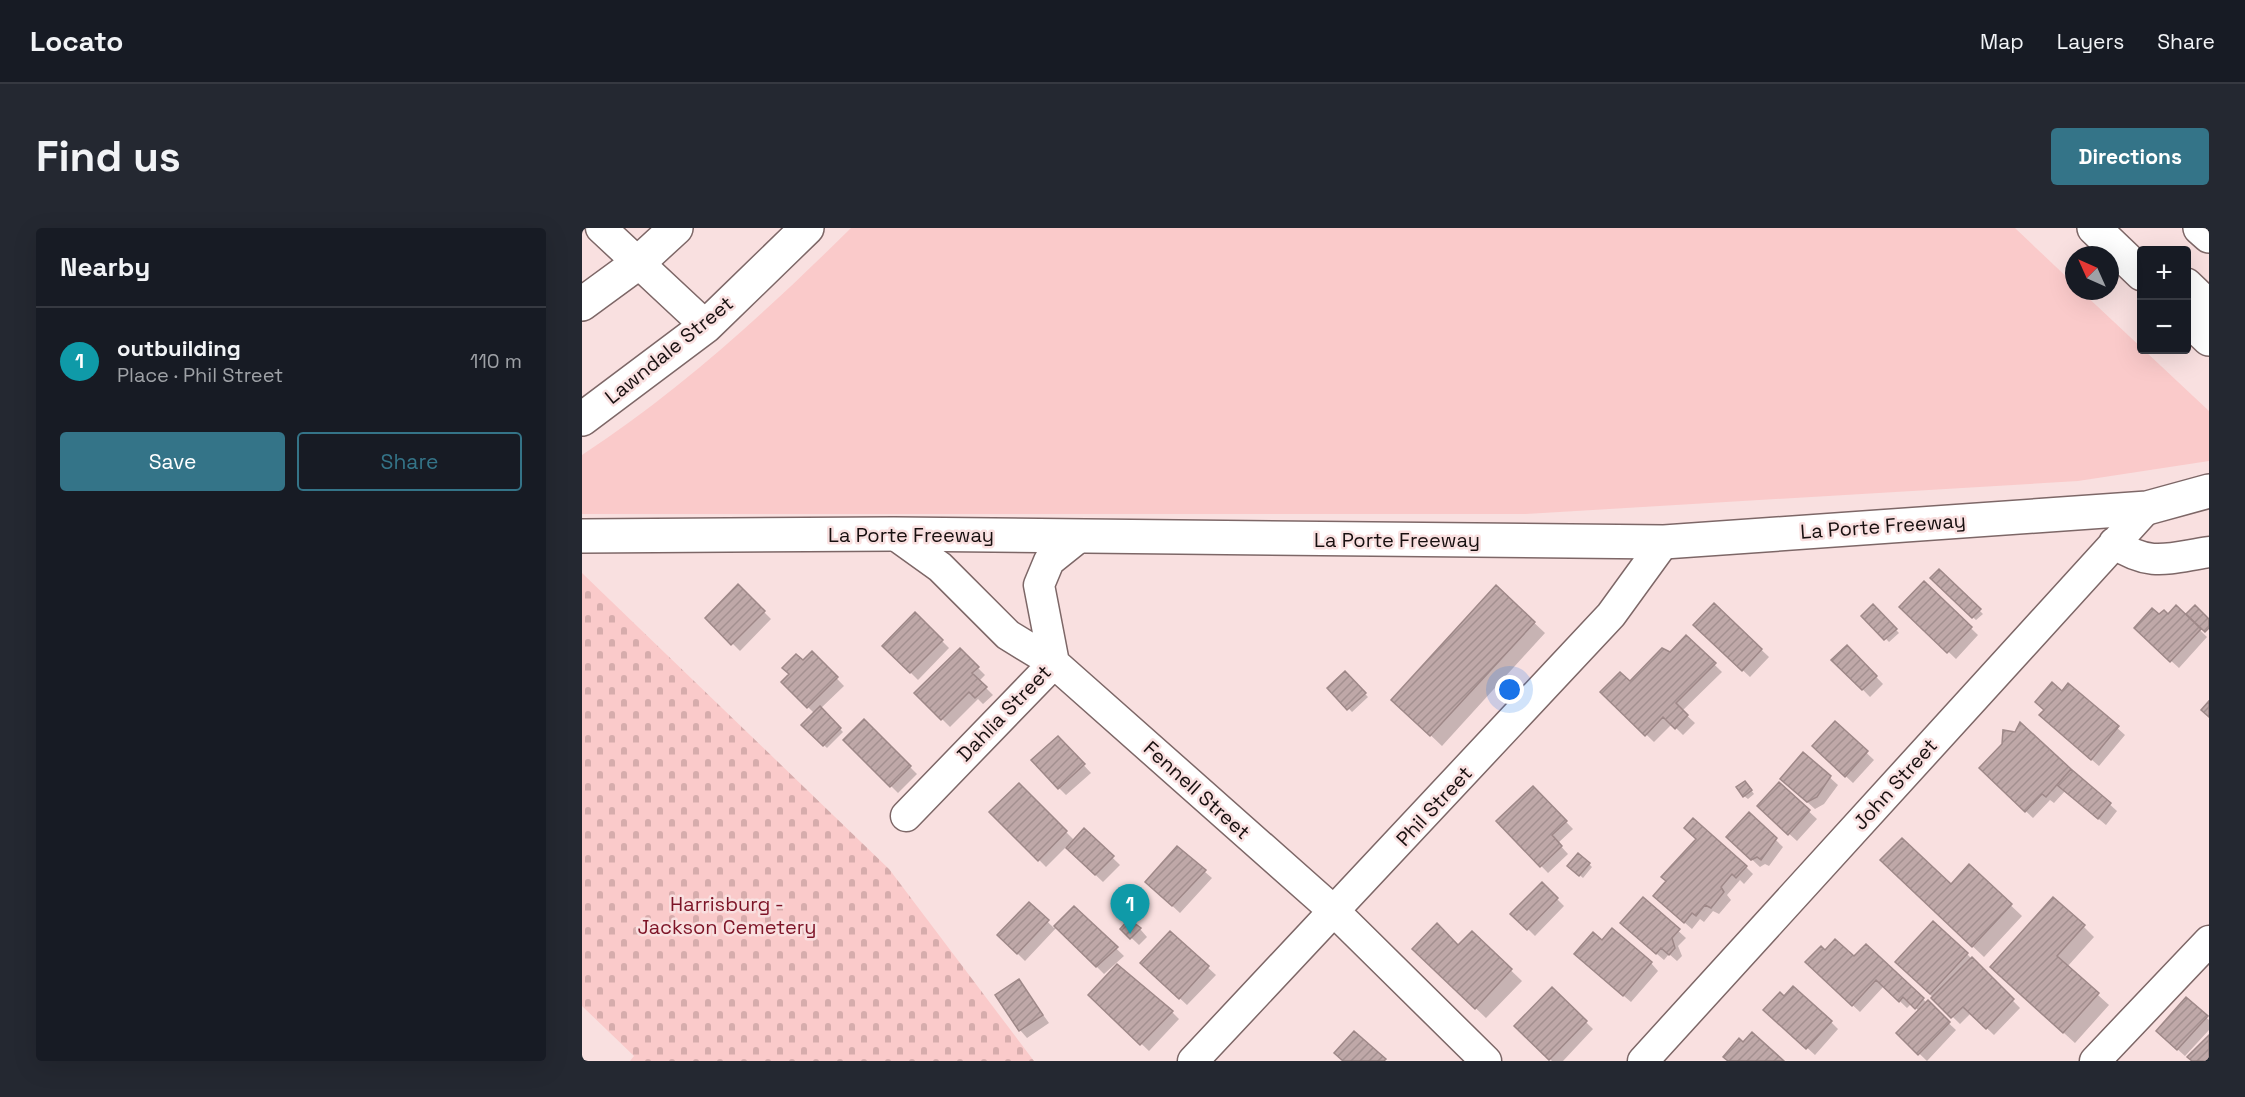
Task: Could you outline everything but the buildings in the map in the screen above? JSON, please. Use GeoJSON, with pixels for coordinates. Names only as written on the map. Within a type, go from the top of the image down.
{"type":"FeatureCollection","features":[{"type":"Feature","properties":{"kind":"main road"},"geometry":{"type":"LineString","coordinates":[[582,304],[638,263],[676,228]]}},
{"type":"Feature","properties":{"kind":"main road","name":"Lawndale Street"},"geometry":{"type":"LineString","coordinates":[[582,419],[706,326],[807,228]]}},
{"type":"Feature","properties":{"kind":"main road"},"geometry":{"type":"LineString","coordinates":[[2094,228],[2137,269]]}},
{"type":"Feature","properties":{"kind":"main road"},"geometry":{"type":"LineString","coordinates":[[2122,228],[2128,230],[2146,246]]}},
{"type":"Feature","properties":{"kind":"main road"},"geometry":{"type":"LineString","coordinates":[[2200,228],[2209,237]]}},
{"type":"Feature","properties":{"kind":"main road"},"geometry":{"type":"LineString","coordinates":[[2191,289],[2209,307]]}},
{"type":"Feature","properties":{"kind":"main road"},"geometry":{"type":"LineString","coordinates":[[2191,322],[2209,339]]}},
{"type":"Feature","properties":{"kind":"main road","name":"La Porte Freeway"},"geometry":{"type":"LineString","coordinates":[[582,536],[894,534],[1664,542],[2147,508],[2209,491]]}},
{"type":"Feature","properties":{"kind":"street"},"geometry":{"type":"LineString","coordinates":[[601,228],[706,326]]}},
{"type":"Feature","properties":{"kind":"street","name":"John Street"},"geometry":{"type":"LineString","coordinates":[[1643,1061],[2147,508]]}},
{"type":"Feature","properties":{"kind":"street","name":"Fennell Street"},"geometry":{"type":"LineString","coordinates":[[894,534],[940,567],[1008,635],[1054,663],[1335,912],[1486,1061]]}},
{"type":"Feature","properties":{"kind":"street","name":"Dahlia Street"},"geometry":{"type":"LineString","coordinates":[[906,816],[1054,663],[1039,585],[1049,561],[1078,537]]}},
{"type":"Feature","properties":{"kind":"street","name":"Phil Street"},"geometry":{"type":"LineString","coordinates":[[1193,1061],[1611,615],[1664,542]]}},
{"type":"Feature","properties":{"kind":"street"},"geometry":{"type":"LineString","coordinates":[[2114,543],[2133,556],[2149,560],[2195,554]]}},
{"type":"Feature","properties":{"kind":"street"},"geometry":{"type":"LineString","coordinates":[[2095,1061],[2209,941]]}},
{"type":"Feature","properties":{"kind":"green space"},"geometry":{"type":"Polygon","coordinates":[[[851,228],[2015,228],[2065,275],[2065,300],[2091,300],[2137,344],[2137,354],[2148,354],[2209,411],[2209,461],[2078,481],[1526,514],[582,514],[582,455],[688,377],[788,289],[851,228]]]}},
{"type":"Feature","properties":{"kind":"green space","name":"Harrisburg - Jackson Cemetery"},"geometry":{"type":"Polygon","coordinates":[[[582,573],[889,869],[1034,1061],[630,1061],[634,1056],[582,1006],[582,573]]]}},
{"type":"Feature","properties":{"kind":"place","name":"outbuilding"},"geometry":{"type":"Point","coordinates":[1130,934]}}]}
